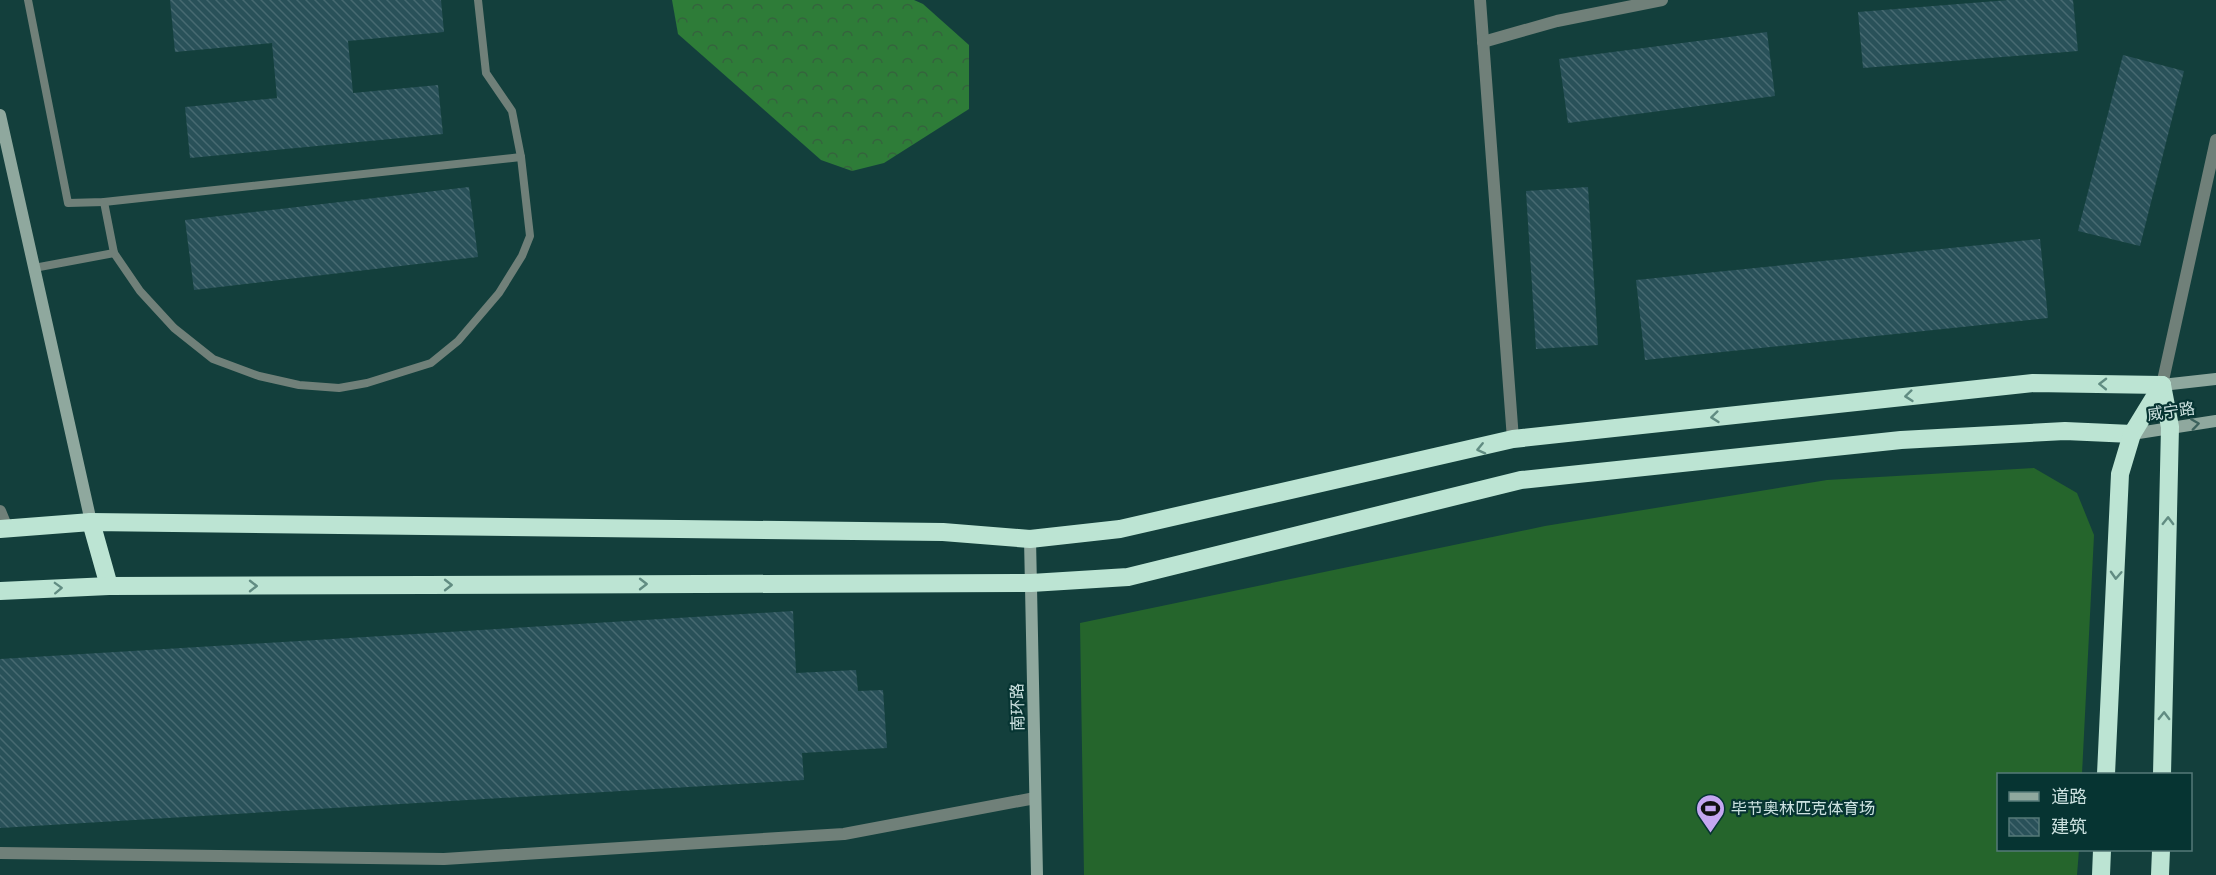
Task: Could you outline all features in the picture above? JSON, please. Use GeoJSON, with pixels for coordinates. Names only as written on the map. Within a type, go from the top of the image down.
{"type":"FeatureCollection","features":[{"type":"Feature","properties":{"kind":"highway"},"geometry":{"type":"LineString","coordinates":[[3,529],[91,522],[943,532],[1029,539],[1120,529],[1514,439],[2033,383],[2162,384]]}},
{"type":"Feature","properties":{"kind":"highway"},"geometry":{"type":"LineString","coordinates":[[2162,384],[2170,428],[2162,773]]}},
{"type":"Feature","properties":{"kind":"highway"},"geometry":{"type":"LineString","coordinates":[[2106,773],[2120,474],[2132,434],[2162,384]]}},
{"type":"Feature","properties":{"kind":"highway"},"geometry":{"type":"LineString","coordinates":[[0,591],[109,586],[1031,583],[1128,577],[1521,480],[1901,440],[2065,430],[2132,434]]}},
{"type":"Feature","properties":{"kind":"highway"},"geometry":{"type":"LineString","coordinates":[[91,522],[109,586]]}},
{"type":"Feature","properties":{"kind":"highway"},"geometry":{"type":"LineString","coordinates":[[2101,875],[2102,851]]}},
{"type":"Feature","properties":{"kind":"highway"},"geometry":{"type":"LineString","coordinates":[[2160,875],[2161,851]]}},
{"type":"Feature","properties":{"kind":"main road"},"geometry":{"type":"LineString","coordinates":[[0,115],[91,522]]}},
{"type":"Feature","properties":{"kind":"main road","name":"威宁路"},"geometry":{"type":"LineString","coordinates":[[2162,384],[2216,379]]}},
{"type":"Feature","properties":{"kind":"main road","name":"威宁路"},"geometry":{"type":"LineString","coordinates":[[2132,434],[2216,421]]}},
{"type":"Feature","properties":{"kind":"main road","name":"南环路"},"geometry":{"type":"LineString","coordinates":[[1029,539],[1037,875]]}},
{"type":"Feature","properties":{"kind":"street"},"geometry":{"type":"LineString","coordinates":[[1480,0],[1514,439]]}},
{"type":"Feature","properties":{"kind":"street"},"geometry":{"type":"LineString","coordinates":[[1483,42],[1557,21],[1662,0]]}},
{"type":"Feature","properties":{"kind":"street"},"geometry":{"type":"LineString","coordinates":[[2162,384],[2216,140]]}},
{"type":"Feature","properties":{"kind":"street"},"geometry":{"type":"LineString","coordinates":[[0,511],[3,529]]}},
{"type":"Feature","properties":{"kind":"street"},"geometry":{"type":"LineString","coordinates":[[0,852],[444,859],[844,834],[1035,798]]}},
{"type":"Feature","properties":{"kind":"lane"},"geometry":{"type":"LineString","coordinates":[[27,0],[68,203],[104,202],[521,157]]}},
{"type":"Feature","properties":{"kind":"lane"},"geometry":{"type":"LineString","coordinates":[[104,202],[114,253],[140,291],[174,328],[213,359],[259,376],[299,385],[339,388],[367,384],[431,363],[458,341],[499,293],[522,256],[530,236],[521,157],[512,111],[486,74],[478,0]]}},
{"type":"Feature","properties":{"kind":"lane"},"geometry":{"type":"LineString","coordinates":[[34,268],[114,253]]}},
{"type":"Feature","properties":{"kind":"green space"},"geometry":{"type":"Polygon","coordinates":[[[672,0],[914,0],[923,4],[969,45],[969,109],[884,163],[852,171],[821,160],[678,34],[672,0]]]}},
{"type":"Feature","properties":{"kind":"green space"},"geometry":{"type":"Polygon","coordinates":[[[2034,468],[2077,493],[2094,535],[2082,773],[1997,773],[1997,851],[2079,851],[2077,875],[1084,875],[1080,623],[1545,526],[1827,480],[2034,468]]]}},
{"type":"Feature","properties":{"kind":"building"},"geometry":{"type":"Polygon","coordinates":[[[170,0],[441,0],[444,32],[348,41],[353,93],[438,85],[443,134],[190,158],[185,107],[277,98],[272,43],[175,52],[170,0]]]}},
{"type":"Feature","properties":{"kind":"building"},"geometry":{"type":"Polygon","coordinates":[[[2009,0],[2073,0],[2078,51],[1863,68],[1858,12],[2009,0]]]}},
{"type":"Feature","properties":{"kind":"building"},"geometry":{"type":"Polygon","coordinates":[[[1767,32],[1775,96],[1568,123],[1559,59],[1767,32]]]}},
{"type":"Feature","properties":{"kind":"building"},"geometry":{"type":"Polygon","coordinates":[[[2123,55],[2184,71],[2140,246],[2078,231],[2123,55]]]}},
{"type":"Feature","properties":{"kind":"building"},"geometry":{"type":"Polygon","coordinates":[[[469,187],[478,257],[194,290],[185,220],[469,187]]]}},
{"type":"Feature","properties":{"kind":"building"},"geometry":{"type":"Polygon","coordinates":[[[1588,187],[1598,345],[1536,349],[1526,191],[1588,187]]]}},
{"type":"Feature","properties":{"kind":"building"},"geometry":{"type":"Polygon","coordinates":[[[2040,239],[2048,318],[1645,360],[1636,280],[2040,239]]]}},
{"type":"Feature","properties":{"kind":"building"},"geometry":{"type":"Polygon","coordinates":[[[793,611],[796,673],[856,670],[858,691],[883,690],[887,748],[802,753],[804,780],[0,828],[0,659],[793,611]]]}},
{"type":"Feature","properties":{"kind":"place","name":"毕节奥林匹克体育场"},"geometry":{"type":"Point","coordinates":[1710,834]}}]}
